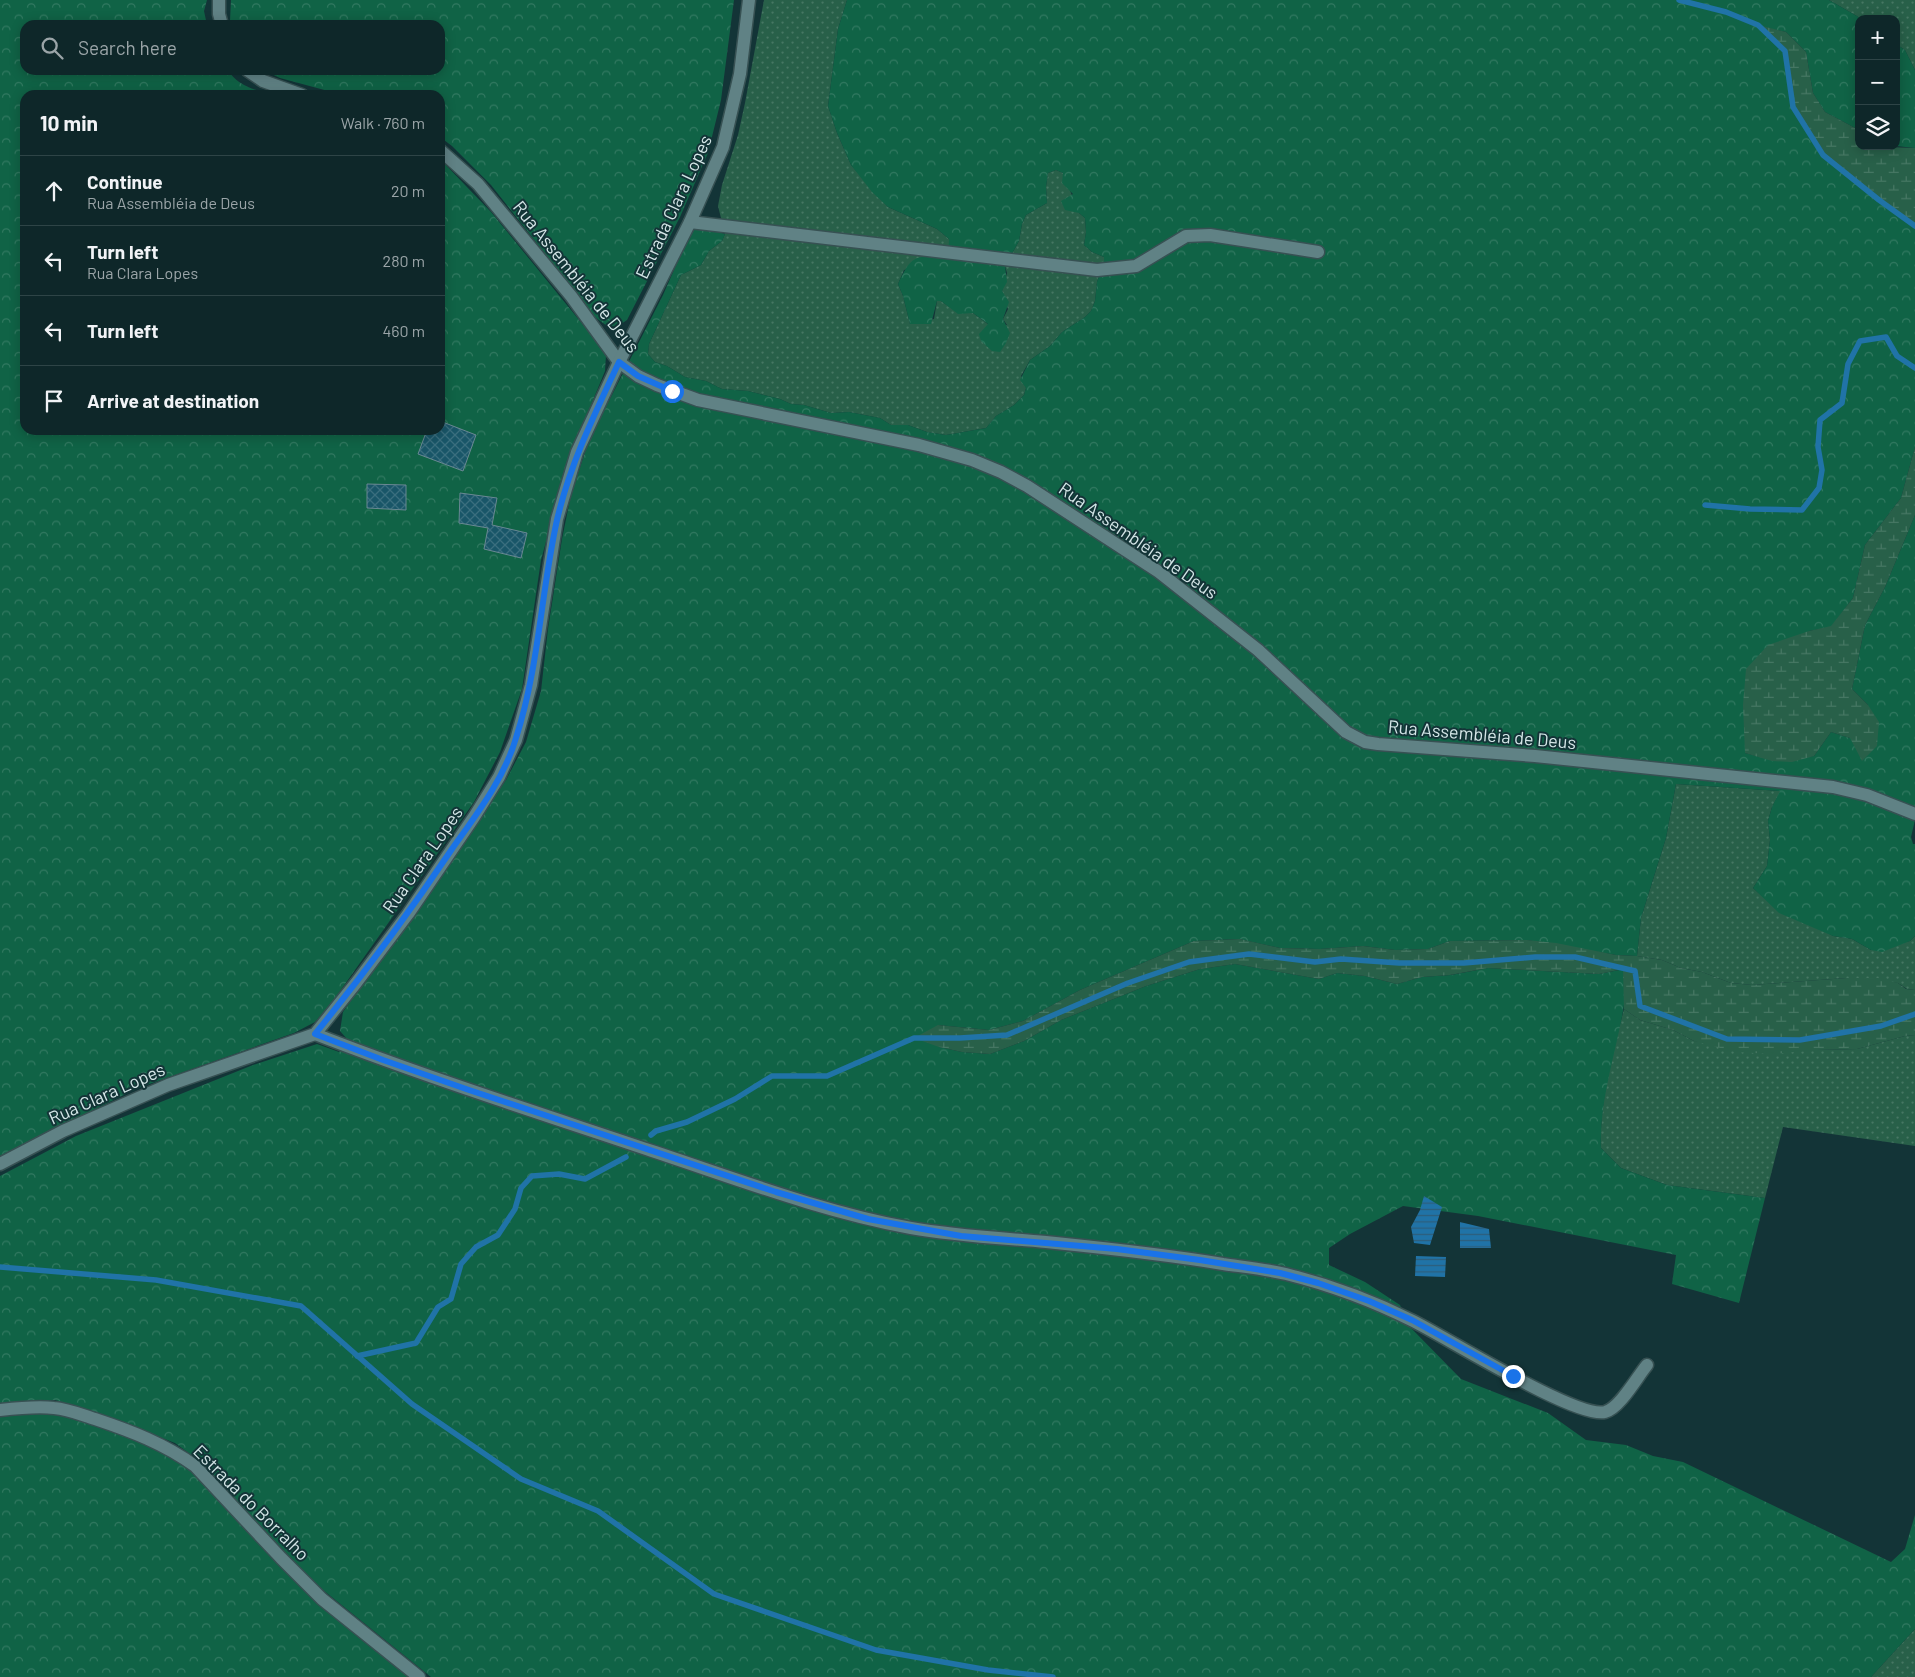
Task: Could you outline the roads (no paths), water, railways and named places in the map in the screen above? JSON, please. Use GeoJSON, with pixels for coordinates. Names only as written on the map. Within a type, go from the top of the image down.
{"type":"FeatureCollection","features":[{"type":"Feature","properties":{"kind":"street"},"geometry":{"type":"LineString","coordinates":[[219,0],[221,20]]}},
{"type":"Feature","properties":{"kind":"street","name":"Estrada Clara Lopes"},"geometry":{"type":"LineString","coordinates":[[619,362],[690,222],[723,148],[740,74],[749,0]]}},
{"type":"Feature","properties":{"kind":"street"},"geometry":{"type":"LineString","coordinates":[[254,75],[263,81],[288,90]]}},
{"type":"Feature","properties":{"kind":"street","name":"Rua Assembléia de Deus"},"geometry":{"type":"LineString","coordinates":[[445,155],[484,192],[571,296],[619,362],[638,376],[698,400],[918,445],[972,460],[1002,472],[1027,486],[1158,572],[1258,650],[1346,732],[1365,742],[1393,746],[1535,756],[1833,787],[1867,795],[1915,814]]}},
{"type":"Feature","properties":{"kind":"street"},"geometry":{"type":"LineString","coordinates":[[690,222],[1097,270],[1136,266],[1186,236],[1210,235],[1318,252]]}},
{"type":"Feature","properties":{"kind":"street","name":"Rua Clara Lopes"},"geometry":{"type":"LineString","coordinates":[[0,1164],[63,1131],[168,1085],[315,1034],[356,983],[414,906],[499,777],[516,740],[531,685],[557,519],[577,452],[619,362]]}},
{"type":"Feature","properties":{"kind":"street"},"geometry":{"type":"LineString","coordinates":[[315,1034],[478,1093],[776,1192],[868,1219],[961,1236],[1117,1249],[1200,1260],[1280,1273],[1318,1283],[1369,1301],[1412,1320],[1513,1376],[1586,1411],[1599,1412],[1611,1409],[1647,1364]]}},
{"type":"Feature","properties":{"kind":"street","name":"Estrada do Borralho"},"geometry":{"type":"LineString","coordinates":[[0,1410],[55,1408],[76,1413],[141,1436],[165,1446],[180,1455],[196,1466],[281,1558],[322,1598],[419,1677]]}},
{"type":"Feature","properties":{"kind":"water"},"geometry":{"type":"Polygon","coordinates":[[[1424,1196],[1442,1207],[1430,1245],[1414,1243],[1411,1227],[1420,1210],[1424,1196]]]}},
{"type":"Feature","properties":{"kind":"water"},"geometry":{"type":"Polygon","coordinates":[[[1460,1222],[1489,1229],[1491,1248],[1460,1248],[1460,1222]]]}},
{"type":"Feature","properties":{"kind":"water"},"geometry":{"type":"Polygon","coordinates":[[[1416,1256],[1446,1257],[1445,1277],[1415,1276],[1416,1256]]]}},
{"type":"Feature","properties":{"kind":"waterway"},"geometry":{"type":"LineString","coordinates":[[1679,0],[1726,12],[1758,25],[1785,51],[1793,107],[1823,155],[1915,226]]}},
{"type":"Feature","properties":{"kind":"waterway"},"geometry":{"type":"LineString","coordinates":[[1705,505],[1750,509],[1802,510],[1819,488],[1822,470],[1818,447],[1820,420],[1842,403],[1848,364],[1860,341],[1886,337],[1897,356],[1915,368]]}},
{"type":"Feature","properties":{"kind":"waterway"},"geometry":{"type":"LineString","coordinates":[[651,1135],[656,1131],[687,1122],[735,1099],[772,1076],[827,1076],[914,1038],[1007,1035],[1128,983],[1189,962],[1249,954],[1315,962],[1341,959],[1399,963],[1464,963],[1535,957],[1575,957],[1635,971],[1640,1006],[1727,1039],[1800,1040],[1881,1026],[1915,1014]]}},
{"type":"Feature","properties":{"kind":"waterway"},"geometry":{"type":"LineString","coordinates":[[357,1356],[416,1343],[438,1307],[451,1299],[461,1264],[476,1247],[498,1235],[515,1209],[521,1188],[532,1176],[559,1174],[585,1179],[626,1157]]}},
{"type":"Feature","properties":{"kind":"waterway"},"geometry":{"type":"LineString","coordinates":[[0,1267],[156,1280],[301,1306],[412,1404],[521,1479],[598,1511],[714,1594],[876,1650],[988,1670],[1053,1677]]}}]}
